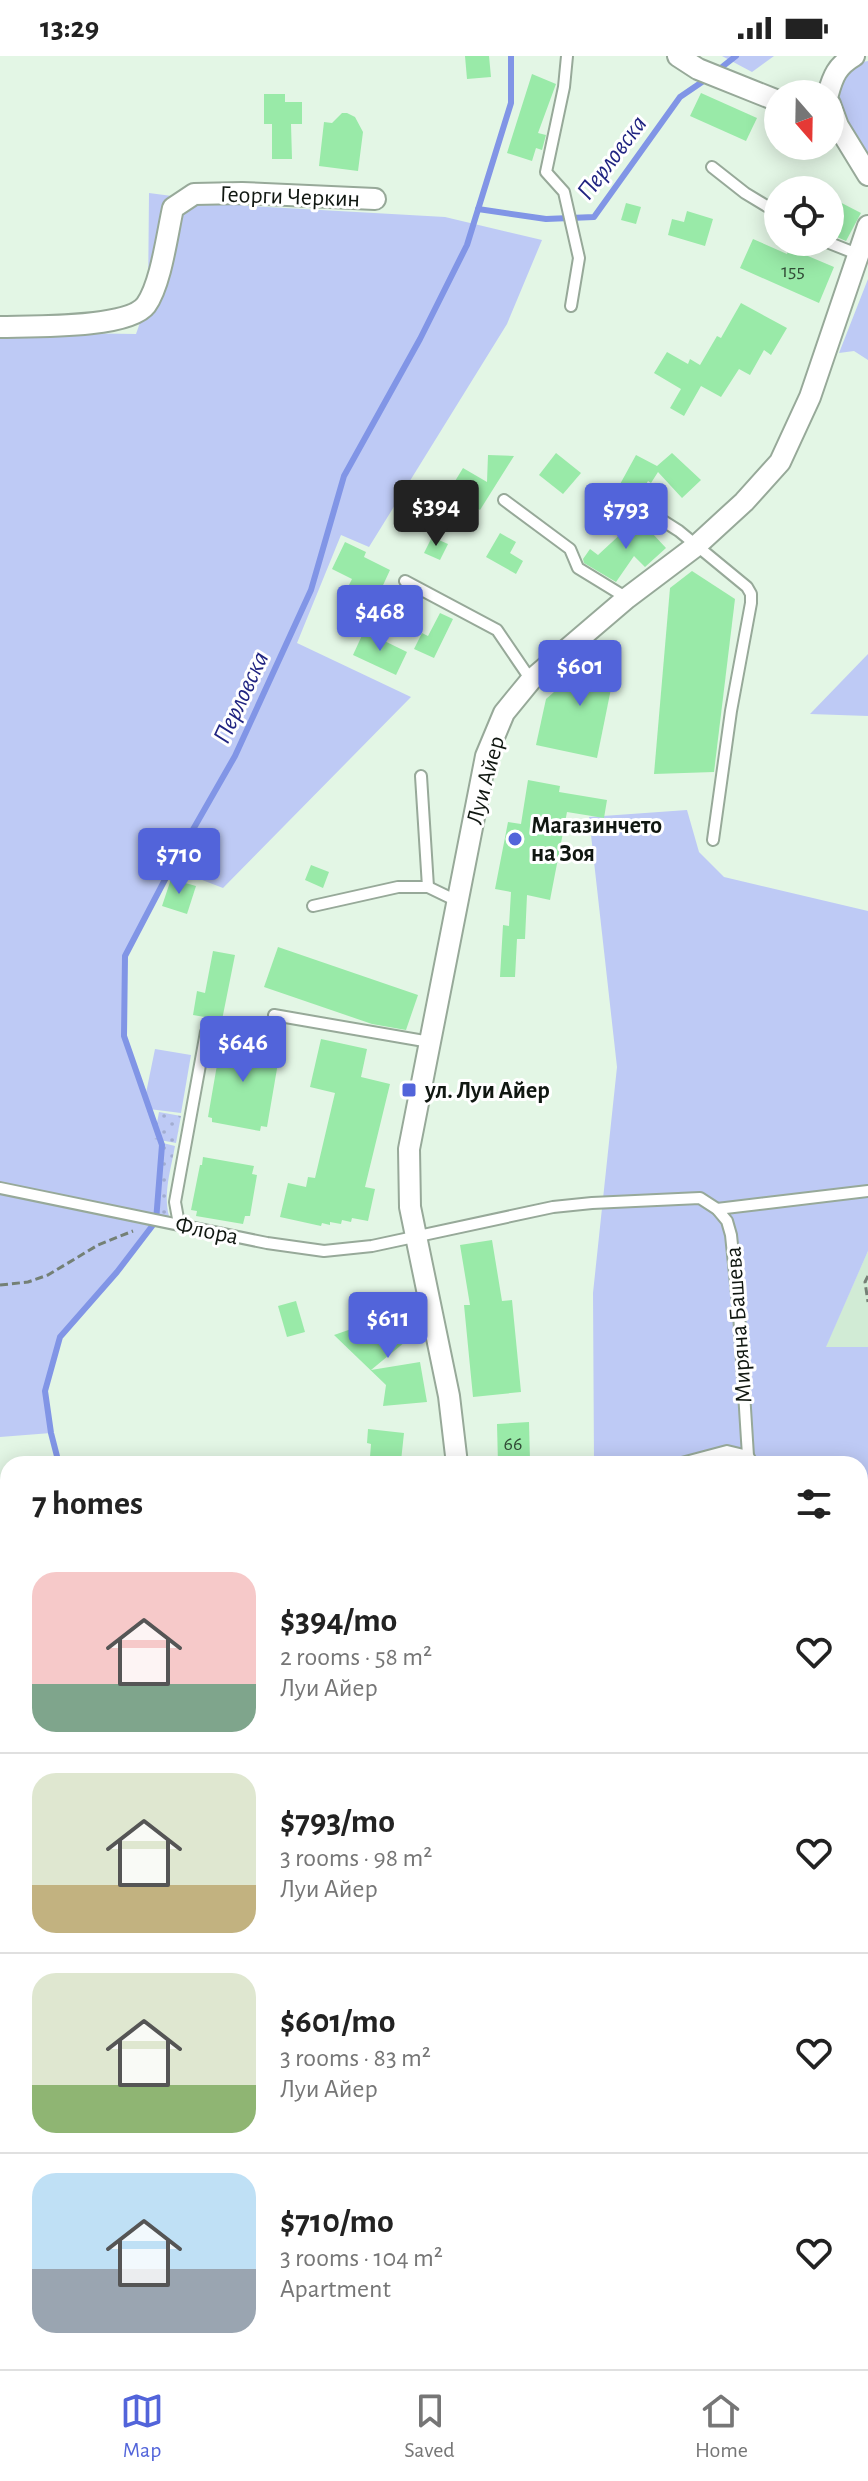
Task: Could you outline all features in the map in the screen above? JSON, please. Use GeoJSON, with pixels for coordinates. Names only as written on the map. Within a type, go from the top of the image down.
{"type":"FeatureCollection","features":[{"type":"Feature","properties":{"kind":"street"},"geometry":{"type":"LineString","coordinates":[[678,56],[698,69],[764,95]]}},
{"type":"Feature","properties":{"kind":"street"},"geometry":{"type":"LineString","coordinates":[[832,80],[844,62],[854,56]]}},
{"type":"Feature","properties":{"kind":"street"},"geometry":{"type":"LineString","coordinates":[[844,139],[868,175]]}},
{"type":"Feature","properties":{"kind":"street","name":"Георги Черкин"},"geometry":{"type":"LineString","coordinates":[[0,327],[88,325],[144,308],[154,290],[173,208],[194,194],[375,199]]}},
{"type":"Feature","properties":{"kind":"street","name":"Луи Айер"},"geometry":{"type":"LineString","coordinates":[[456,1456],[449,1396],[410,1207],[409,1149],[486,756],[504,713],[531,680],[627,598],[696,546],[744,502],[780,462],[810,397],[868,226]]}},
{"type":"Feature","properties":{"kind":"lane"},"geometry":{"type":"LineString","coordinates":[[567,56],[564,87],[546,172],[564,192],[579,258],[571,306]]}},
{"type":"Feature","properties":{"kind":"lane"},"geometry":{"type":"LineString","coordinates":[[712,167],[764,205]]}},
{"type":"Feature","properties":{"kind":"lane"},"geometry":{"type":"LineString","coordinates":[[844,249],[857,254]]}},
{"type":"Feature","properties":{"kind":"lane"},"geometry":{"type":"LineString","coordinates":[[504,500],[570,549],[578,568],[627,598]]}},
{"type":"Feature","properties":{"kind":"lane"},"geometry":{"type":"LineString","coordinates":[[646,510],[679,531],[747,587],[751,594],[713,840]]}},
{"type":"Feature","properties":{"kind":"lane"},"geometry":{"type":"LineString","coordinates":[[405,581],[497,630],[531,680]]}},
{"type":"Feature","properties":{"kind":"lane"},"geometry":{"type":"LineString","coordinates":[[421,776],[428,887]]}},
{"type":"Feature","properties":{"kind":"lane"},"geometry":{"type":"LineString","coordinates":[[313,906],[398,887],[428,887],[457,901]]}},
{"type":"Feature","properties":{"kind":"lane"},"geometry":{"type":"LineString","coordinates":[[274,1015],[430,1042]]}},
{"type":"Feature","properties":{"kind":"lane"},"geometry":{"type":"LineString","coordinates":[[179,1224],[175,1202],[206,1032]]}},
{"type":"Feature","properties":{"kind":"lane","name":"Флора"},"geometry":{"type":"LineString","coordinates":[[0,1188],[267,1243],[324,1251],[360,1248],[415,1236]]}},
{"type":"Feature","properties":{"kind":"lane"},"geometry":{"type":"LineString","coordinates":[[415,1236],[553,1207],[592,1203],[700,1198],[717,1209],[868,1191]]}},
{"type":"Feature","properties":{"kind":"lane","name":"Миряна Башева"},"geometry":{"type":"LineString","coordinates":[[717,1209],[727,1221],[731,1235],[750,1456]]}},
{"type":"Feature","properties":{"kind":"lane"},"geometry":{"type":"LineString","coordinates":[[708,1456],[727,1451],[740,1456]]}},
{"type":"Feature","properties":{"kind":"path"},"geometry":{"type":"LineString","coordinates":[[0,1285],[28,1282],[48,1275],[98,1245],[135,1229],[148,1218]]}},
{"type":"Feature","properties":{"kind":"path"},"geometry":{"type":"LineString","coordinates":[[868,1276],[865,1282],[868,1302]]}},
{"type":"Feature","properties":{"kind":"shaded area"},"geometry":{"type":"Polygon","coordinates":[[[722,56],[774,56],[752,72],[722,56]]]}},
{"type":"Feature","properties":{"kind":"shaded area"},"geometry":{"type":"Polygon","coordinates":[[[868,61],[868,160],[844,112],[844,80],[841,80],[851,67],[868,61]]]}},
{"type":"Feature","properties":{"kind":"shaded area"},"geometry":{"type":"Polygon","coordinates":[[[149,193],[248,206],[445,217],[542,240],[507,324],[369,547],[341,535],[297,643],[411,697],[223,888],[171,868],[125,956],[124,1036],[145,1098],[155,1049],[191,1055],[181,1113],[149,1109],[162,1145],[156,1221],[117,1272],[60,1337],[45,1391],[51,1433],[0,1437],[0,332],[136,334],[148,300],[149,193]]]}},
{"type":"Feature","properties":{"kind":"shaded area"},"geometry":{"type":"Polygon","coordinates":[[[868,279],[868,360],[854,351],[839,353],[868,279]]]}},
{"type":"Feature","properties":{"kind":"shaded area"},"geometry":{"type":"Polygon","coordinates":[[[868,654],[868,716],[810,714],[868,654]]]}},
{"type":"Feature","properties":{"kind":"shaded area"},"geometry":{"type":"Polygon","coordinates":[[[687,810],[699,852],[724,877],[868,911],[868,1251],[826,1347],[868,1347],[868,1456],[594,1456],[593,1293],[617,1067],[589,817],[687,810]]]}},
{"type":"Feature","properties":{"kind":"shaded area"},"geometry":{"type":"Polygon","coordinates":[[[159,1112],[181,1116],[176,1143],[154,1139],[159,1112]]]}},
{"type":"Feature","properties":{"kind":"shaded area"},"geometry":{"type":"Polygon","coordinates":[[[163,1143],[175,1146],[167,1190],[169,1216],[157,1219],[163,1143]]]}},
{"type":"Feature","properties":{"kind":"shaded area"},"geometry":{"type":"Polygon","coordinates":[[[868,1251],[868,1347],[825,1348],[868,1251]]]}},
{"type":"Feature","properties":{"kind":"building"},"geometry":{"type":"Polygon","coordinates":[[[465,56],[489,56],[491,77],[467,79],[465,56]]]}},
{"type":"Feature","properties":{"kind":"building"},"geometry":{"type":"Polygon","coordinates":[[[532,74],[556,84],[538,133],[546,135],[542,150],[536,148],[532,161],[507,153],[532,74]]]}},
{"type":"Feature","properties":{"kind":"building"},"geometry":{"type":"Polygon","coordinates":[[[701,93],[757,118],[746,141],[690,116],[701,93]]]}},
{"type":"Feature","properties":{"kind":"building"},"geometry":{"type":"Polygon","coordinates":[[[264,94],[285,94],[285,102],[302,102],[302,124],[291,124],[292,159],[272,159],[272,124],[264,124],[264,94]]]}},
{"type":"Feature","properties":{"kind":"building"},"geometry":{"type":"Polygon","coordinates":[[[342,113],[355,117],[363,132],[358,171],[319,166],[324,122],[332,123],[342,113]]]}},
{"type":"Feature","properties":{"kind":"building"},"geometry":{"type":"Polygon","coordinates":[[[626,203],[641,207],[636,224],[621,220],[626,203]]]}},
{"type":"Feature","properties":{"kind":"building"},"geometry":{"type":"Polygon","coordinates":[[[844,204],[861,213],[844,240],[844,204]]]}},
{"type":"Feature","properties":{"kind":"building"},"geometry":{"type":"Polygon","coordinates":[[[687,211],[713,219],[705,246],[668,235],[672,219],[684,222],[687,211]]]}},
{"type":"Feature","properties":{"kind":"building"},"geometry":{"type":"Polygon","coordinates":[[[753,239],[764,244],[764,256],[808,256],[834,267],[819,303],[740,268],[753,239]]]}},
{"type":"Feature","properties":{"kind":"building"},"geometry":{"type":"Polygon","coordinates":[[[741,303],[787,328],[771,355],[764,350],[750,375],[739,369],[721,397],[701,386],[684,416],[670,408],[681,389],[654,373],[667,352],[688,364],[690,359],[700,365],[717,336],[721,338],[741,303]]]}},
{"type":"Feature","properties":{"kind":"building"},"geometry":{"type":"Polygon","coordinates":[[[556,453],[581,473],[563,494],[539,475],[556,453]]]}},
{"type":"Feature","properties":{"kind":"building"},"geometry":{"type":"Polygon","coordinates":[[[672,453],[701,480],[682,498],[658,472],[651,483],[648,481],[633,507],[613,497],[636,455],[657,466],[672,453]]]}},
{"type":"Feature","properties":{"kind":"building"},"geometry":{"type":"Polygon","coordinates":[[[488,455],[514,456],[480,510],[449,491],[463,468],[487,482],[488,455]]]}},
{"type":"Feature","properties":{"kind":"building"},"geometry":{"type":"Polygon","coordinates":[[[638,518],[666,548],[645,567],[634,556],[616,582],[584,563],[583,559],[590,549],[598,555],[638,518]]]}},
{"type":"Feature","properties":{"kind":"building"},"geometry":{"type":"Polygon","coordinates":[[[500,533],[516,542],[510,553],[523,561],[516,574],[486,557],[500,533]]]}},
{"type":"Feature","properties":{"kind":"building"},"geometry":{"type":"Polygon","coordinates":[[[432,537],[448,544],[440,560],[424,553],[432,537]]]}},
{"type":"Feature","properties":{"kind":"building"},"geometry":{"type":"Polygon","coordinates":[[[345,542],[366,552],[364,557],[390,570],[379,594],[386,597],[373,624],[338,607],[352,579],[332,569],[345,542]]]}},
{"type":"Feature","properties":{"kind":"building"},"geometry":{"type":"Polygon","coordinates":[[[692,571],[735,599],[714,772],[654,774],[670,588],[692,571]]]}},
{"type":"Feature","properties":{"kind":"building"},"geometry":{"type":"Polygon","coordinates":[[[440,613],[453,619],[434,658],[414,649],[422,633],[428,636],[440,613]]]}},
{"type":"Feature","properties":{"kind":"building"},"geometry":{"type":"Polygon","coordinates":[[[364,631],[407,652],[396,675],[353,655],[364,631]]]}},
{"type":"Feature","properties":{"kind":"building"},"geometry":{"type":"Polygon","coordinates":[[[609,644],[618,654],[597,758],[536,745],[546,699],[609,644]]]}},
{"type":"Feature","properties":{"kind":"building"},"geometry":{"type":"Polygon","coordinates":[[[528,780],[560,786],[559,792],[607,800],[604,818],[567,812],[550,900],[527,895],[525,939],[517,939],[515,977],[500,977],[503,925],[509,926],[511,892],[495,889],[508,822],[521,824],[528,780]]]}},
{"type":"Feature","properties":{"kind":"building"},"geometry":{"type":"Polygon","coordinates":[[[311,865],[329,872],[323,888],[305,880],[311,865]]]}},
{"type":"Feature","properties":{"kind":"building"},"geometry":{"type":"Polygon","coordinates":[[[171,879],[196,886],[187,914],[162,906],[171,879]]]}},
{"type":"Feature","properties":{"kind":"building"},"geometry":{"type":"Polygon","coordinates":[[[278,947],[418,995],[406,1030],[372,1024],[264,987],[278,947]]]}},
{"type":"Feature","properties":{"kind":"building"},"geometry":{"type":"Polygon","coordinates":[[[213,951],[235,955],[222,1020],[193,1015],[197,991],[205,993],[213,951]]]}},
{"type":"Feature","properties":{"kind":"building"},"geometry":{"type":"Polygon","coordinates":[[[222,1036],[265,1044],[264,1050],[279,1057],[267,1127],[261,1126],[260,1131],[212,1122],[212,1118],[208,1117],[222,1036]]]}},
{"type":"Feature","properties":{"kind":"building"},"geometry":{"type":"Polygon","coordinates":[[[321,1039],[367,1049],[361,1077],[390,1084],[365,1187],[375,1189],[368,1221],[352,1218],[351,1222],[342,1220],[341,1224],[330,1222],[330,1225],[322,1223],[321,1226],[280,1217],[288,1183],[306,1187],[308,1177],[315,1178],[335,1093],[310,1087],[321,1039]]]}},
{"type":"Feature","properties":{"kind":"building"},"geometry":{"type":"Polygon","coordinates":[[[203,1157],[254,1166],[252,1174],[257,1175],[250,1216],[245,1216],[243,1224],[196,1216],[197,1211],[191,1210],[203,1157]]]}},
{"type":"Feature","properties":{"kind":"building"},"geometry":{"type":"Polygon","coordinates":[[[492,1240],[502,1301],[512,1300],[521,1392],[473,1397],[464,1305],[470,1305],[460,1245],[492,1240]]]}},
{"type":"Feature","properties":{"kind":"building"},"geometry":{"type":"Polygon","coordinates":[[[296,1301],[305,1332],[287,1337],[278,1306],[296,1301]]]}},
{"type":"Feature","properties":{"kind":"building"},"geometry":{"type":"Polygon","coordinates":[[[406,1316],[411,1337],[371,1370],[420,1362],[427,1402],[383,1406],[386,1385],[334,1335],[360,1326],[378,1327],[406,1316]]]}},
{"type":"Feature","properties":{"kind":"building"},"geometry":{"type":"Polygon","coordinates":[[[529,1422],[530,1456],[498,1456],[497,1424],[529,1422]]]}},
{"type":"Feature","properties":{"kind":"building"},"geometry":{"type":"Polygon","coordinates":[[[368,1429],[404,1433],[402,1456],[370,1456],[371,1444],[367,1443],[368,1429]]]}},
{"type":"Feature","properties":{"kind":"waterway","name":"Перловска"},"geometry":{"type":"LineString","coordinates":[[57,1456],[45,1391],[60,1337],[117,1272],[156,1221],[162,1145],[124,1036],[125,956],[235,756],[311,590],[344,476],[420,339],[467,245],[511,103],[511,56]]}},
{"type":"Feature","properties":{"kind":"waterway","name":"Перловска"},"geometry":{"type":"LineString","coordinates":[[722,67],[736,56]]}},
{"type":"Feature","properties":{"kind":"waterway","name":"Перловска"},"geometry":{"type":"LineString","coordinates":[[478,209],[546,219],[594,217],[680,97],[702,82]]}},
{"type":"Feature","properties":{"kind":"place","name":"Магазинчето на Зоя"},"geometry":{"type":"Point","coordinates":[515,839]}},
{"type":"Feature","properties":{"kind":"place","name":"ул. Луи Айер"},"geometry":{"type":"Point","coordinates":[409,1090]}}]}
